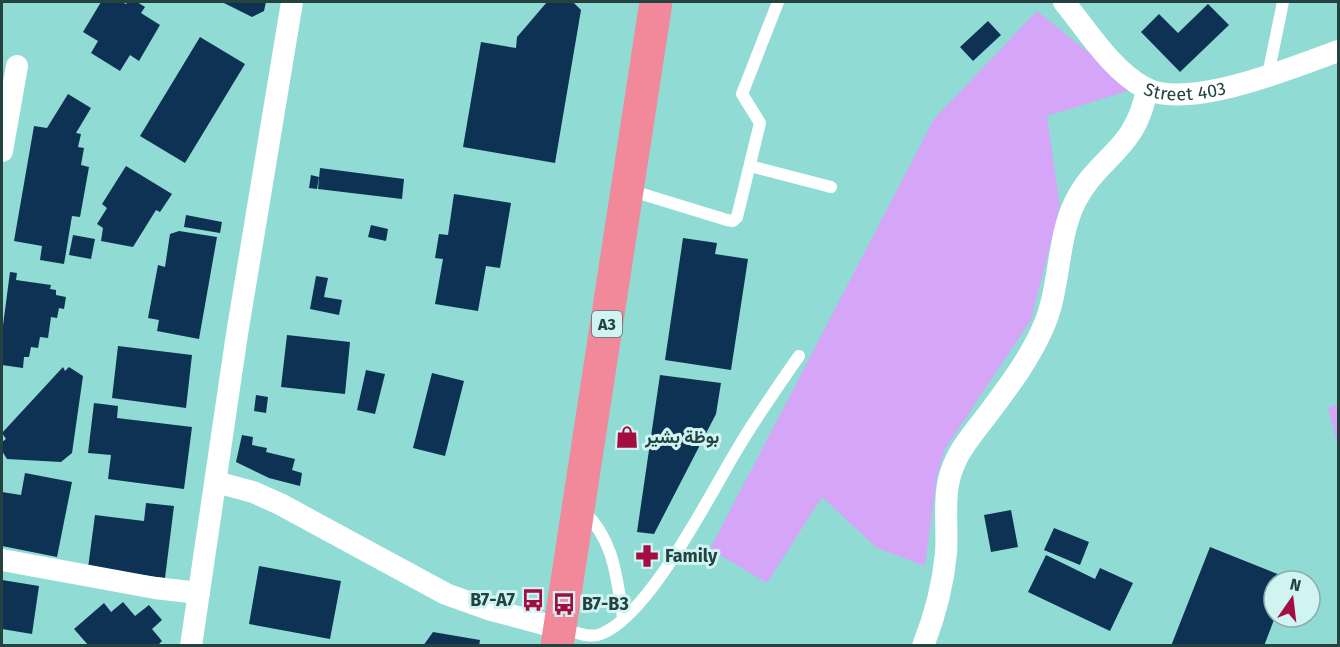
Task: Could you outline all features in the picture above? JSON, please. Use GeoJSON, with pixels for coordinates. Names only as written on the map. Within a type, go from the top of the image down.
{"type":"FeatureCollection","features":[{"type":"Feature","properties":{"kind":"highway","name":"A3"},"geometry":{"type":"LineString","coordinates":[[548,636],[634,2]]}},
{"type":"Feature","properties":{"kind":"highway","name":"A3"},"geometry":{"type":"LineString","coordinates":[[548,636],[578,505],[656,2]]}},
{"type":"Feature","properties":{"kind":"street"},"geometry":{"type":"LineString","coordinates":[[191,645],[237,334],[292,2]]}},
{"type":"Feature","properties":{"kind":"street","name":"Street 403"},"geometry":{"type":"LineString","coordinates":[[1064,2],[1113,61],[1147,89],[1170,94],[1201,93],[1268,75],[1338,51]]}},
{"type":"Feature","properties":{"kind":"street"},"geometry":{"type":"LineString","coordinates":[[2,151],[6,92],[17,66]]}},
{"type":"Feature","properties":{"kind":"street"},"geometry":{"type":"LineString","coordinates":[[923,645],[934,614],[946,555],[947,496],[953,466],[1021,369],[1041,334],[1054,296],[1068,220],[1075,202],[1133,131],[1142,114],[1147,89]]}},
{"type":"Feature","properties":{"kind":"street"},"geometry":{"type":"LineString","coordinates":[[216,482],[253,492],[280,504],[446,594],[488,609],[548,636]]}},
{"type":"Feature","properties":{"kind":"street"},"geometry":{"type":"LineString","coordinates":[[2,560],[155,588],[199,593]]}},
{"type":"Feature","properties":{"kind":"lane"},"geometry":{"type":"LineString","coordinates":[[627,190],[733,221],[737,217],[760,123],[742,94],[778,2]]}},
{"type":"Feature","properties":{"kind":"lane"},"geometry":{"type":"LineString","coordinates":[[1268,75],[1283,2]]}},
{"type":"Feature","properties":{"kind":"lane"},"geometry":{"type":"LineString","coordinates":[[750,166],[831,186]]}},
{"type":"Feature","properties":{"kind":"lane"},"geometry":{"type":"LineString","coordinates":[[548,636],[598,635],[623,617],[646,594],[668,566],[739,447],[799,356]]}},
{"type":"Feature","properties":{"kind":"lane"},"geometry":{"type":"LineString","coordinates":[[578,505],[606,539],[623,617]]}},
{"type":"Feature","properties":{"kind":"shaded area"},"geometry":{"type":"Polygon","coordinates":[[[1037,11],[1134,89],[1047,116],[1060,206],[1031,320],[945,449],[937,476],[925,566],[877,548],[822,497],[767,583],[710,549],[934,119],[1037,11]]]}},
{"type":"Feature","properties":{"kind":"shaded area"},"geometry":{"type":"Polygon","coordinates":[[[1338,404],[1338,446],[1328,408],[1338,404]]]}},
{"type":"Feature","properties":{"kind":"building"},"geometry":{"type":"Polygon","coordinates":[[[101,2],[126,4],[137,2],[145,7],[141,13],[160,25],[139,61],[130,55],[120,71],[91,53],[98,41],[83,32],[101,2]]]}},
{"type":"Feature","properties":{"kind":"building"},"geometry":{"type":"Polygon","coordinates":[[[222,2],[266,2],[264,11],[252,17],[222,2]]]}},
{"type":"Feature","properties":{"kind":"building"},"geometry":{"type":"Polygon","coordinates":[[[547,2],[573,2],[581,10],[555,163],[463,147],[481,42],[516,48],[517,37],[547,2]]]}},
{"type":"Feature","properties":{"kind":"building"},"geometry":{"type":"Polygon","coordinates":[[[1208,4],[1229,25],[1180,72],[1141,32],[1159,14],[1178,33],[1208,4]]]}},
{"type":"Feature","properties":{"kind":"building"},"geometry":{"type":"Polygon","coordinates":[[[988,21],[1001,35],[973,61],[960,47],[988,21]]]}},
{"type":"Feature","properties":{"kind":"building"},"geometry":{"type":"Polygon","coordinates":[[[200,37],[245,64],[185,163],[140,136],[200,37]]]}},
{"type":"Feature","properties":{"kind":"building"},"geometry":{"type":"Polygon","coordinates":[[[68,94],[91,108],[76,133],[81,134],[78,147],[84,148],[81,165],[89,167],[80,217],[72,216],[64,264],[40,260],[42,246],[14,241],[34,126],[47,128],[68,94]]]}},
{"type":"Feature","properties":{"kind":"building"},"geometry":{"type":"Polygon","coordinates":[[[126,166],[172,194],[160,212],[156,210],[133,247],[101,241],[103,228],[97,224],[107,208],[102,204],[126,166]]]}},
{"type":"Feature","properties":{"kind":"building"},"geometry":{"type":"Polygon","coordinates":[[[320,168],[404,179],[402,199],[318,189],[320,168]]]}},
{"type":"Feature","properties":{"kind":"building"},"geometry":{"type":"Polygon","coordinates":[[[311,175],[319,177],[317,189],[309,188],[311,175]]]}},
{"type":"Feature","properties":{"kind":"building"},"geometry":{"type":"Polygon","coordinates":[[[454,194],[511,203],[500,268],[486,266],[478,311],[435,304],[443,259],[435,258],[439,234],[448,235],[454,194]]]}},
{"type":"Feature","properties":{"kind":"building"},"geometry":{"type":"Polygon","coordinates":[[[186,215],[222,222],[220,233],[184,227],[186,215]]]}},
{"type":"Feature","properties":{"kind":"building"},"geometry":{"type":"Polygon","coordinates":[[[371,225],[388,229],[386,241],[368,237],[371,225]]]}},
{"type":"Feature","properties":{"kind":"building"},"geometry":{"type":"Polygon","coordinates":[[[179,231],[217,237],[199,339],[157,331],[159,320],[148,318],[158,265],[165,267],[170,234],[179,231]]]}},
{"type":"Feature","properties":{"kind":"building"},"geometry":{"type":"Polygon","coordinates":[[[73,235],[95,239],[91,259],[69,255],[73,235]]]}},
{"type":"Feature","properties":{"kind":"building"},"geometry":{"type":"Polygon","coordinates":[[[683,238],[717,243],[715,254],[748,259],[731,370],[665,360],[683,238]]]}},
{"type":"Feature","properties":{"kind":"building"},"geometry":{"type":"Polygon","coordinates":[[[10,272],[17,273],[16,280],[51,285],[50,289],[56,290],[56,295],[66,297],[64,309],[59,308],[57,318],[51,317],[48,338],[40,337],[38,348],[31,347],[29,357],[24,357],[23,368],[2,365],[2,333],[10,272]]]}},
{"type":"Feature","properties":{"kind":"building"},"geometry":{"type":"Polygon","coordinates":[[[316,276],[328,278],[324,297],[342,300],[339,315],[310,309],[316,276]]]}},
{"type":"Feature","properties":{"kind":"building"},"geometry":{"type":"Polygon","coordinates":[[[287,335],[350,342],[345,394],[281,387],[287,335]]]}},
{"type":"Feature","properties":{"kind":"building"},"geometry":{"type":"Polygon","coordinates":[[[118,346],[192,355],[186,408],[112,398],[118,346]]]}},
{"type":"Feature","properties":{"kind":"building"},"geometry":{"type":"Polygon","coordinates":[[[63,367],[65,371],[69,367],[83,376],[72,453],[61,462],[7,459],[2,451],[2,442],[6,439],[2,433],[63,367]]]}},
{"type":"Feature","properties":{"kind":"building"},"geometry":{"type":"Polygon","coordinates":[[[366,370],[385,374],[375,414],[357,410],[366,370]]]}},
{"type":"Feature","properties":{"kind":"building"},"geometry":{"type":"Polygon","coordinates":[[[432,373],[464,381],[445,456],[413,448],[432,373]]]}},
{"type":"Feature","properties":{"kind":"building"},"geometry":{"type":"Polygon","coordinates":[[[660,375],[721,383],[716,414],[654,534],[637,532],[660,375]]]}},
{"type":"Feature","properties":{"kind":"building"},"geometry":{"type":"Polygon","coordinates":[[[256,395],[268,397],[266,413],[254,411],[256,395]]]}},
{"type":"Feature","properties":{"kind":"building"},"geometry":{"type":"Polygon","coordinates":[[[94,403],[118,406],[117,418],[192,427],[184,489],[108,479],[111,455],[88,453],[94,403]]]}},
{"type":"Feature","properties":{"kind":"building"},"geometry":{"type":"Polygon","coordinates":[[[242,435],[253,437],[252,445],[267,448],[266,452],[295,459],[292,470],[302,473],[300,486],[269,478],[236,462],[242,435]]]}},
{"type":"Feature","properties":{"kind":"building"},"geometry":{"type":"Polygon","coordinates":[[[25,473],[72,482],[57,557],[2,546],[2,492],[21,495],[25,473]]]}},
{"type":"Feature","properties":{"kind":"building"},"geometry":{"type":"Polygon","coordinates":[[[146,503],[174,506],[165,578],[88,568],[95,515],[144,521],[146,503]]]}},
{"type":"Feature","properties":{"kind":"building"},"geometry":{"type":"Polygon","coordinates":[[[1011,510],[1018,547],[991,552],[984,515],[1011,510]]]}},
{"type":"Feature","properties":{"kind":"building"},"geometry":{"type":"Polygon","coordinates":[[[1054,528],[1089,542],[1080,565],[1044,550],[1054,528]]]}},
{"type":"Feature","properties":{"kind":"building"},"geometry":{"type":"Polygon","coordinates":[[[1210,547],[1265,569],[1262,569],[1262,629],[1270,629],[1264,646],[1171,646],[1210,547]]]}},
{"type":"Feature","properties":{"kind":"building"},"geometry":{"type":"Polygon","coordinates":[[[1046,555],[1095,579],[1100,568],[1133,583],[1110,631],[1028,592],[1046,555]]]}},
{"type":"Feature","properties":{"kind":"building"},"geometry":{"type":"Polygon","coordinates":[[[259,566],[341,581],[330,639],[249,624],[259,566]]]}},
{"type":"Feature","properties":{"kind":"building"},"geometry":{"type":"Polygon","coordinates":[[[2,580],[39,586],[32,634],[2,629],[2,580]]]}},
{"type":"Feature","properties":{"kind":"building"},"geometry":{"type":"Polygon","coordinates":[[[123,602],[135,616],[149,605],[162,620],[152,629],[162,641],[157,646],[89,646],[74,629],[104,603],[111,612],[123,602]]]}},
{"type":"Feature","properties":{"kind":"building"},"geometry":{"type":"Polygon","coordinates":[[[433,632],[480,640],[479,646],[423,646],[433,632]]]}},
{"type":"Feature","properties":{"kind":"place","name":"بوظة بشير"},"geometry":{"type":"Point","coordinates":[627,437]}},
{"type":"Feature","properties":{"kind":"place","name":"Family"},"geometry":{"type":"Point","coordinates":[647,556]}},
{"type":"Feature","properties":{"kind":"place","name":"B7-A7"},"geometry":{"type":"Point","coordinates":[533,600]}},
{"type":"Feature","properties":{"kind":"place","name":"B7-B3"},"geometry":{"type":"Point","coordinates":[564,604]}}]}
